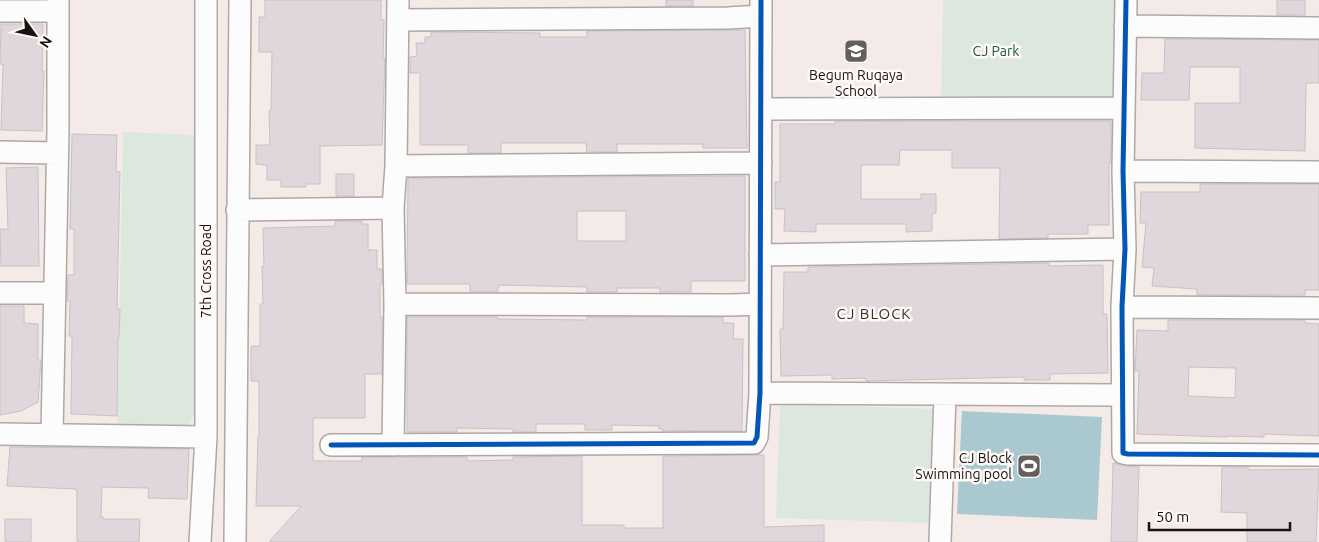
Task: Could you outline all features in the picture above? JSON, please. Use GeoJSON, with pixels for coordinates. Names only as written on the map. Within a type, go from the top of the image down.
{"type":"FeatureCollection","features":[{"type":"Feature","properties":{"kind":"street","name":"7th Cross Road"},"geometry":{"type":"LineString","coordinates":[[201,533],[206,437],[206,0]]}},
{"type":"Feature","properties":{"kind":"street"},"geometry":{"type":"LineString","coordinates":[[201,533],[235,533],[240,0]]}},
{"type":"Feature","properties":{"kind":"street"},"geometry":{"type":"LineString","coordinates":[[1126,0],[1123,171],[1125,249],[1122,306],[1123,453],[1319,455]]}},
{"type":"Feature","properties":{"kind":"street"},"geometry":{"type":"LineString","coordinates":[[0,11],[58,6],[52,434]]}},
{"type":"Feature","properties":{"kind":"street"},"geometry":{"type":"LineString","coordinates":[[331,445],[393,445],[748,444],[754,443],[757,436],[760,393],[761,8],[728,18],[398,10],[396,166],[393,208],[395,304],[393,445]]}},
{"type":"Feature","properties":{"kind":"street"},"geometry":{"type":"LineString","coordinates":[[1125,26],[1319,28]]}},
{"type":"Feature","properties":{"kind":"street"},"geometry":{"type":"LineString","coordinates":[[761,109],[1124,108]]}},
{"type":"Feature","properties":{"kind":"street"},"geometry":{"type":"LineString","coordinates":[[0,152],[57,152]]}},
{"type":"Feature","properties":{"kind":"street"},"geometry":{"type":"LineString","coordinates":[[396,166],[761,162]]}},
{"type":"Feature","properties":{"kind":"street"},"geometry":{"type":"LineString","coordinates":[[1123,171],[1319,172]]}},
{"type":"Feature","properties":{"kind":"street"},"geometry":{"type":"LineString","coordinates":[[237,210],[393,208]]}},
{"type":"Feature","properties":{"kind":"street"},"geometry":{"type":"LineString","coordinates":[[760,255],[1125,249]]}},
{"type":"Feature","properties":{"kind":"street"},"geometry":{"type":"LineString","coordinates":[[0,293],[54,293]]}},
{"type":"Feature","properties":{"kind":"street"},"geometry":{"type":"LineString","coordinates":[[395,304],[760,304]]}},
{"type":"Feature","properties":{"kind":"street"},"geometry":{"type":"LineString","coordinates":[[1122,306],[1319,308]]}},
{"type":"Feature","properties":{"kind":"street"},"geometry":{"type":"LineString","coordinates":[[760,393],[1122,395]]}},
{"type":"Feature","properties":{"kind":"street"},"geometry":{"type":"LineString","coordinates":[[940,542],[945,395]]}},
{"type":"Feature","properties":{"kind":"street"},"geometry":{"type":"LineString","coordinates":[[0,434],[206,437]]}},
{"type":"Feature","properties":{"kind":"green space","name":"CJ Park"},"geometry":{"type":"Polygon","coordinates":[[[943,0],[1119,0],[1117,103],[941,102],[943,0]]]}},
{"type":"Feature","properties":{"kind":"green space"},"geometry":{"type":"Polygon","coordinates":[[[123,132],[197,135],[201,404],[190,422],[174,436],[117,435],[123,132]]]}},
{"type":"Feature","properties":{"kind":"green space"},"geometry":{"type":"Polygon","coordinates":[[[780,404],[934,409],[929,523],[776,518],[780,404]]]}},
{"type":"Feature","properties":{"kind":"water","name":"CJ Block Swimming pool"},"geometry":{"type":"Polygon","coordinates":[[[962,411],[1102,417],[1097,520],[957,514],[962,411]]]}},
{"type":"Feature","properties":{"kind":"building"},"geometry":{"type":"Polygon","coordinates":[[[265,0],[381,0],[381,20],[384,20],[383,58],[385,58],[382,145],[320,146],[320,184],[306,184],[306,187],[281,187],[281,180],[267,180],[267,165],[256,164],[256,145],[270,145],[269,111],[271,110],[272,52],[259,52],[259,17],[265,17],[265,0]]]}},
{"type":"Feature","properties":{"kind":"building"},"geometry":{"type":"Polygon","coordinates":[[[666,0],[693,0],[693,6],[666,6],[666,0]]]}},
{"type":"Feature","properties":{"kind":"building"},"geometry":{"type":"Polygon","coordinates":[[[1277,0],[1305,0],[1305,15],[1277,15],[1277,0]]]}},
{"type":"Feature","properties":{"kind":"building"},"geometry":{"type":"Polygon","coordinates":[[[1,24],[43,24],[42,131],[1,130],[3,64],[0,64],[1,24]]]}},
{"type":"Feature","properties":{"kind":"building"},"geometry":{"type":"Polygon","coordinates":[[[745,30],[747,148],[703,148],[703,144],[617,144],[617,152],[587,152],[586,143],[501,143],[501,153],[468,153],[468,145],[420,145],[420,73],[410,73],[410,57],[417,56],[416,43],[425,43],[425,37],[431,37],[431,32],[540,33],[540,37],[587,37],[587,31],[745,30]]]}},
{"type":"Feature","properties":{"kind":"building"},"geometry":{"type":"Polygon","coordinates":[[[1165,39],[1319,40],[1319,83],[1306,83],[1305,151],[1195,148],[1195,103],[1240,103],[1240,67],[1190,67],[1189,100],[1141,100],[1142,73],[1164,73],[1165,39]]]}},
{"type":"Feature","properties":{"kind":"building"},"geometry":{"type":"Polygon","coordinates":[[[835,121],[1111,121],[1109,225],[1088,225],[1088,234],[1048,234],[1048,238],[999,239],[1000,168],[952,168],[952,150],[900,150],[899,165],[861,165],[861,199],[921,199],[921,194],[936,194],[936,213],[932,214],[932,231],[906,232],[906,224],[816,224],[816,232],[784,231],[785,209],[775,209],[775,182],[780,182],[780,124],[835,124],[835,121]]]}},
{"type":"Feature","properties":{"kind":"building"},"geometry":{"type":"Polygon","coordinates":[[[72,134],[117,135],[116,171],[120,172],[117,309],[120,309],[117,416],[71,414],[72,336],[69,336],[70,301],[67,301],[68,275],[74,275],[74,229],[70,229],[72,134]]]}},
{"type":"Feature","properties":{"kind":"building"},"geometry":{"type":"Polygon","coordinates":[[[38,167],[39,266],[1,266],[0,229],[8,229],[6,168],[38,167]]]}},
{"type":"Feature","properties":{"kind":"building"},"geometry":{"type":"Polygon","coordinates":[[[336,174],[354,174],[354,196],[336,196],[336,174]]]}},
{"type":"Feature","properties":{"kind":"building"},"geometry":{"type":"Polygon","coordinates":[[[745,176],[745,281],[691,281],[691,292],[660,292],[660,288],[617,288],[617,292],[587,292],[587,287],[499,285],[497,292],[470,292],[470,284],[407,284],[408,178],[745,176]],[[577,211],[577,241],[626,241],[626,211],[577,211]]]}},
{"type":"Feature","properties":{"kind":"building"},"geometry":{"type":"Polygon","coordinates":[[[1200,184],[1319,184],[1319,290],[1305,290],[1305,295],[1197,295],[1197,289],[1152,286],[1154,268],[1142,267],[1146,223],[1140,223],[1141,192],[1200,192],[1200,184]]]}},
{"type":"Feature","properties":{"kind":"building"},"geometry":{"type":"Polygon","coordinates":[[[335,221],[362,221],[362,224],[368,224],[368,250],[377,250],[377,269],[382,269],[380,317],[382,317],[382,374],[365,374],[365,418],[313,418],[313,461],[362,461],[362,457],[467,457],[467,461],[513,460],[513,457],[582,456],[582,525],[624,525],[624,528],[663,528],[663,456],[764,455],[764,527],[824,525],[824,542],[269,542],[301,506],[256,506],[259,381],[251,381],[251,346],[260,346],[260,304],[263,304],[262,266],[264,266],[263,228],[335,226],[335,221]]]}},
{"type":"Feature","properties":{"kind":"building"},"geometry":{"type":"Polygon","coordinates":[[[1049,263],[1049,266],[1103,265],[1103,314],[1107,314],[1108,373],[1050,374],[1050,380],[1024,380],[1024,377],[866,381],[865,378],[832,379],[832,375],[781,376],[780,329],[783,329],[784,272],[808,272],[808,267],[1049,263]]]}},
{"type":"Feature","properties":{"kind":"building"},"geometry":{"type":"Polygon","coordinates":[[[0,306],[24,306],[24,323],[38,324],[38,360],[41,360],[38,402],[21,411],[0,415],[0,306]]]}},
{"type":"Feature","properties":{"kind":"building"},"geometry":{"type":"Polygon","coordinates":[[[407,317],[587,320],[587,317],[723,317],[723,323],[734,323],[733,339],[743,339],[742,431],[663,431],[663,429],[659,429],[659,426],[612,425],[612,430],[585,430],[585,424],[536,424],[536,432],[513,432],[513,429],[457,428],[457,432],[407,432],[407,317]]]}},
{"type":"Feature","properties":{"kind":"building"},"geometry":{"type":"Polygon","coordinates":[[[1168,320],[1305,320],[1305,323],[1319,324],[1319,436],[1264,434],[1264,437],[1227,437],[1137,434],[1139,371],[1135,371],[1137,330],[1168,331],[1168,320]],[[1189,367],[1188,396],[1235,398],[1236,368],[1189,367]]]}},
{"type":"Feature","properties":{"kind":"building"},"geometry":{"type":"Polygon","coordinates":[[[10,447],[189,449],[187,499],[148,498],[149,488],[102,487],[101,517],[103,519],[140,519],[139,542],[77,542],[76,489],[7,486],[10,447]]]}},
{"type":"Feature","properties":{"kind":"building"},"geometry":{"type":"Polygon","coordinates":[[[1113,463],[1139,467],[1137,542],[1111,542],[1113,463]]]}},
{"type":"Feature","properties":{"kind":"building"},"geometry":{"type":"Polygon","coordinates":[[[1222,467],[1248,467],[1248,470],[1319,469],[1316,542],[1247,542],[1247,513],[1221,512],[1222,467]]]}},
{"type":"Feature","properties":{"kind":"building"},"geometry":{"type":"Polygon","coordinates":[[[5,519],[31,519],[31,542],[5,542],[5,519]]]}},
{"type":"Feature","properties":{"kind":"cycle path"},"geometry":{"type":"LineString","coordinates":[[331,445],[754,443],[757,437],[760,393],[761,0]]}},
{"type":"Feature","properties":{"kind":"cycle path"},"geometry":{"type":"LineString","coordinates":[[1126,0],[1123,171],[1125,249],[1122,307],[1123,453],[1319,455]]}},
{"type":"Feature","properties":{"kind":"place","name":"Begum Ruqaya School"},"geometry":{"type":"Point","coordinates":[856,51]}},
{"type":"Feature","properties":{"kind":"place","name":"CJ Block Swimming pool"},"geometry":{"type":"Point","coordinates":[1029,466]}},
{"type":"Feature","properties":{"kind":"district","name":"CJ BLOCK"},"geometry":{"type":"Point","coordinates":[874,313]}}]}
